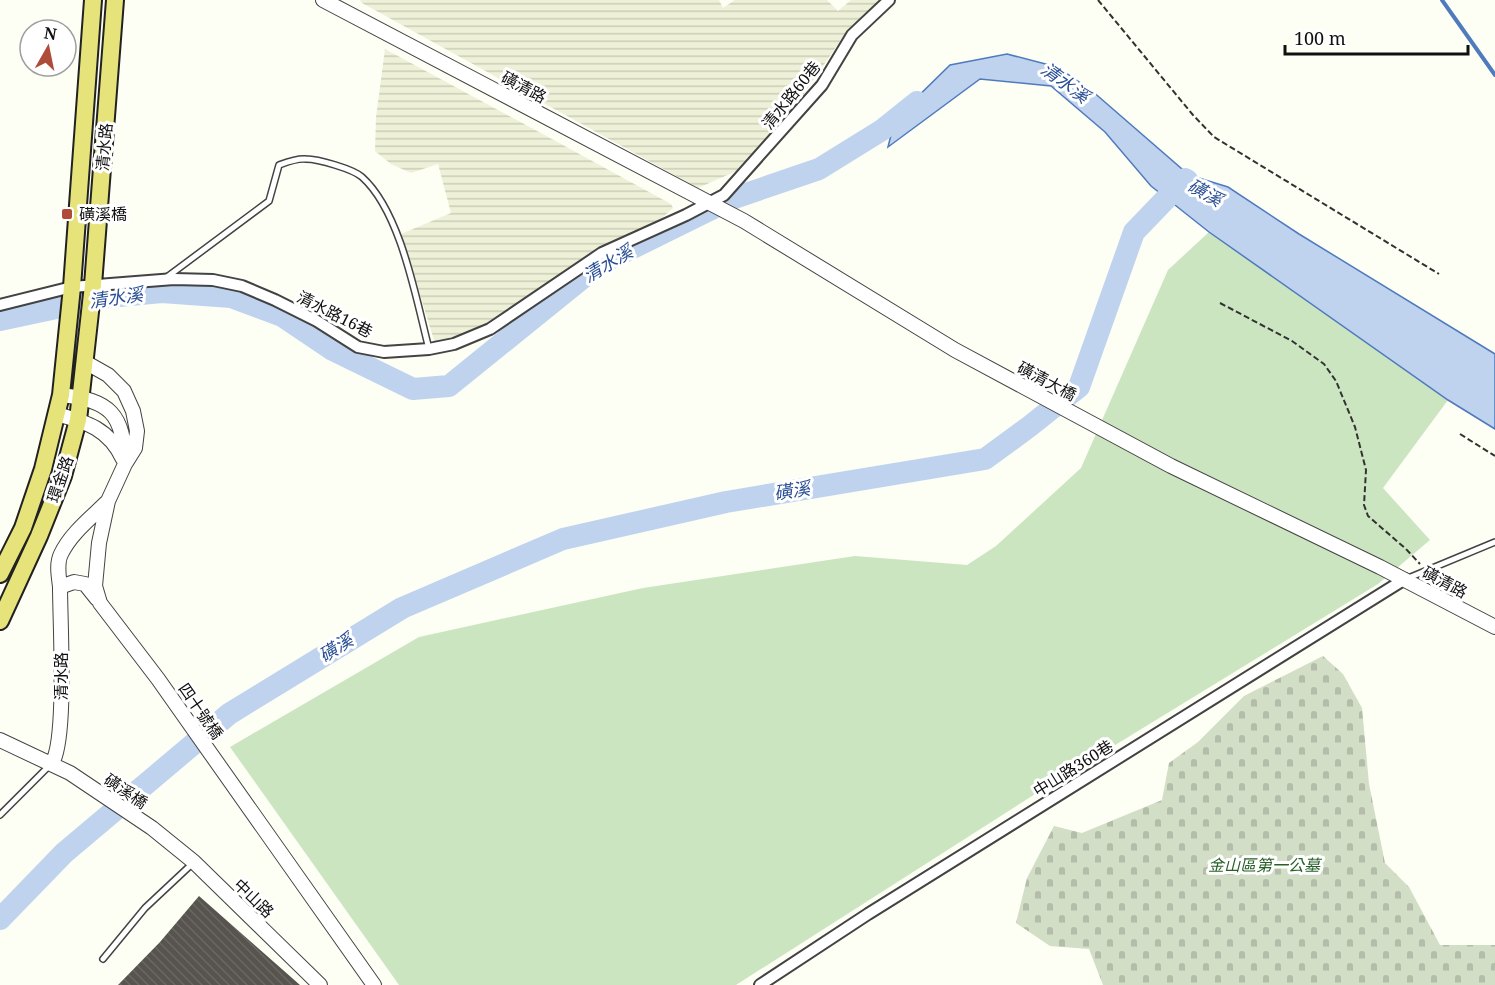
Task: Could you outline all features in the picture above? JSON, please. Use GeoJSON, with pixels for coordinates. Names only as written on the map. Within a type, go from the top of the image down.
{"type":"FeatureCollection","features":[{"type":"Feature","properties":{"kind":"main road","name":"清水路"},"geometry":{"type":"LineString","coordinates":[[61,395],[69,319],[93,0]]}},
{"type":"Feature","properties":{"kind":"main road","name":"清水路"},"geometry":{"type":"LineString","coordinates":[[85,362],[116,0]]}},
{"type":"Feature","properties":{"kind":"main road"},"geometry":{"type":"LineString","coordinates":[[78,420],[85,362]]}},
{"type":"Feature","properties":{"kind":"main road"},"geometry":{"type":"LineString","coordinates":[[56,414],[61,395]]}},
{"type":"Feature","properties":{"kind":"main road","name":"環金路"},"geometry":{"type":"LineString","coordinates":[[0,574],[23,528],[44,469],[56,414]]}},
{"type":"Feature","properties":{"kind":"main road","name":"環金路"},"geometry":{"type":"LineString","coordinates":[[0,621],[39,536],[63,476],[78,420]]}},
{"type":"Feature","properties":{"kind":"street","name":"磺清路"},"geometry":{"type":"LineString","coordinates":[[323,0],[709,204]]}},
{"type":"Feature","properties":{"kind":"street","name":"清水路60巷"},"geometry":{"type":"LineString","coordinates":[[709,204],[724,195],[790,123],[822,85],[852,35],[889,0]]}},
{"type":"Feature","properties":{"kind":"street","name":"清水路16巷"},"geometry":{"type":"LineString","coordinates":[[0,305],[71,290],[92,290],[164,280],[213,280],[242,286],[317,321],[358,347],[384,352],[429,349],[454,344],[490,328],[602,253],[709,204]]}},
{"type":"Feature","properties":{"kind":"street","name":"磺清大橋"},"geometry":{"type":"LineString","coordinates":[[709,204],[744,220],[955,350],[1172,466],[1380,567]]}},
{"type":"Feature","properties":{"kind":"street","name":"清水路"},"geometry":{"type":"LineString","coordinates":[[85,362],[108,375],[124,391],[133,411],[137,431],[135,448],[108,501],[99,543],[95,586],[100,603]]}},
{"type":"Feature","properties":{"kind":"street"},"geometry":{"type":"LineString","coordinates":[[61,395],[81,397],[103,405],[120,424],[124,440],[125,464]]}},
{"type":"Feature","properties":{"kind":"street"},"geometry":{"type":"LineString","coordinates":[[56,414],[78,420],[105,432],[117,446],[125,464]]}},
{"type":"Feature","properties":{"kind":"street","name":"清水路"},"geometry":{"type":"LineString","coordinates":[[52,763],[56,757],[61,713],[58,566],[61,555],[76,533],[108,501]]}},
{"type":"Feature","properties":{"kind":"street","name":"磺清路"},"geometry":{"type":"LineString","coordinates":[[1380,567],[1495,627]]}},
{"type":"Feature","properties":{"kind":"street","name":"中山路360巷"},"geometry":{"type":"LineString","coordinates":[[760,985],[868,914],[1405,579]]}},
{"type":"Feature","properties":{"kind":"street","name":"清水路"},"geometry":{"type":"LineString","coordinates":[[60,587],[74,582],[86,584],[158,679]]}},
{"type":"Feature","properties":{"kind":"street","name":"四十號橋"},"geometry":{"type":"LineString","coordinates":[[158,679],[374,985]]}},
{"type":"Feature","properties":{"kind":"street","name":"磺溪橋"},"geometry":{"type":"LineString","coordinates":[[0,740],[70,773],[164,837]]}},
{"type":"Feature","properties":{"kind":"street","name":"中山路"},"geometry":{"type":"LineString","coordinates":[[164,837],[194,862],[320,985]]}},
{"type":"Feature","properties":{"kind":"lane"},"geometry":{"type":"LineString","coordinates":[[164,280],[269,201],[279,165],[304,158],[322,161],[360,175],[381,199],[401,244],[429,349]]}},
{"type":"Feature","properties":{"kind":"lane"},"geometry":{"type":"LineString","coordinates":[[1405,579],[1495,542]]}},
{"type":"Feature","properties":{"kind":"lane"},"geometry":{"type":"LineString","coordinates":[[0,814],[52,763]]}},
{"type":"Feature","properties":{"kind":"lane"},"geometry":{"type":"LineString","coordinates":[[103,960],[145,908],[194,862]]}},
{"type":"Feature","properties":{"kind":"path"},"geometry":{"type":"LineString","coordinates":[[1098,0],[1193,115],[1214,137],[1439,274]]}},
{"type":"Feature","properties":{"kind":"path"},"geometry":{"type":"LineString","coordinates":[[1220,303],[1292,341],[1324,364],[1336,381],[1355,427],[1366,470],[1364,506],[1368,516],[1426,570]]}},
{"type":"Feature","properties":{"kind":"path"},"geometry":{"type":"LineString","coordinates":[[1461,434],[1495,456]]}},
{"type":"Feature","properties":{"kind":"green space"},"geometry":{"type":"Polygon","coordinates":[[[360,0],[719,0],[723,8],[735,0],[827,0],[838,11],[851,0],[882,0],[849,28],[797,104],[741,169],[698,188],[360,0]]]}},
{"type":"Feature","properties":{"kind":"green space"},"geometry":{"type":"Polygon","coordinates":[[[385,49],[671,204],[673,208],[661,219],[555,281],[491,326],[462,338],[435,343],[401,234],[451,213],[438,164],[411,173],[391,164],[375,151],[376,117],[385,49]]]}},
{"type":"Feature","properties":{"kind":"green space"},"geometry":{"type":"Polygon","coordinates":[[[1209,232],[1448,400],[1383,488],[1430,540],[1378,584],[1032,796],[736,985],[399,985],[230,747],[419,637],[643,588],[855,556],[967,565],[996,546],[1081,468],[1168,270],[1209,232]]]}},
{"type":"Feature","properties":{"kind":"green space","name":"金山區第一公墓"},"geometry":{"type":"Polygon","coordinates":[[[1323,656],[1343,674],[1362,708],[1369,784],[1385,863],[1409,887],[1440,945],[1495,945],[1495,985],[1103,985],[1089,949],[1050,946],[1016,923],[1027,878],[1054,826],[1082,833],[1162,800],[1169,763],[1198,742],[1244,696],[1323,656]]]}},
{"type":"Feature","properties":{"kind":"water"},"geometry":{"type":"Polygon","coordinates":[[[1007,54],[1057,67],[1091,90],[1189,175],[1228,187],[1299,234],[1495,354],[1495,429],[1448,400],[1209,232],[1151,186],[1105,132],[1051,86],[980,79],[888,147],[895,119],[950,65],[1007,54]]]}},
{"type":"Feature","properties":{"kind":"building"},"geometry":{"type":"Polygon","coordinates":[[[199,896],[300,985],[118,985],[160,942],[199,896]]]}},
{"type":"Feature","properties":{"kind":"waterway"},"geometry":{"type":"LineString","coordinates":[[1442,0],[1495,75]]}},
{"type":"Feature","properties":{"kind":"waterway","name":"清水溪"},"geometry":{"type":"LineString","coordinates":[[0,320],[108,297],[162,292],[231,297],[282,316],[331,349],[413,389],[449,386],[600,264],[734,198],[819,169],[882,130],[917,102]]}},
{"type":"Feature","properties":{"kind":"waterway","name":"磺溪"},"geometry":{"type":"LineString","coordinates":[[0,919],[64,853],[229,714],[402,608],[563,539],[726,502],[985,459],[1079,387],[1134,232],[1185,179],[1187,180]]}},
{"type":"Feature","properties":{"kind":"place","name":"磺溪橋"},"geometry":{"type":"Point","coordinates":[67,214]}}]}
